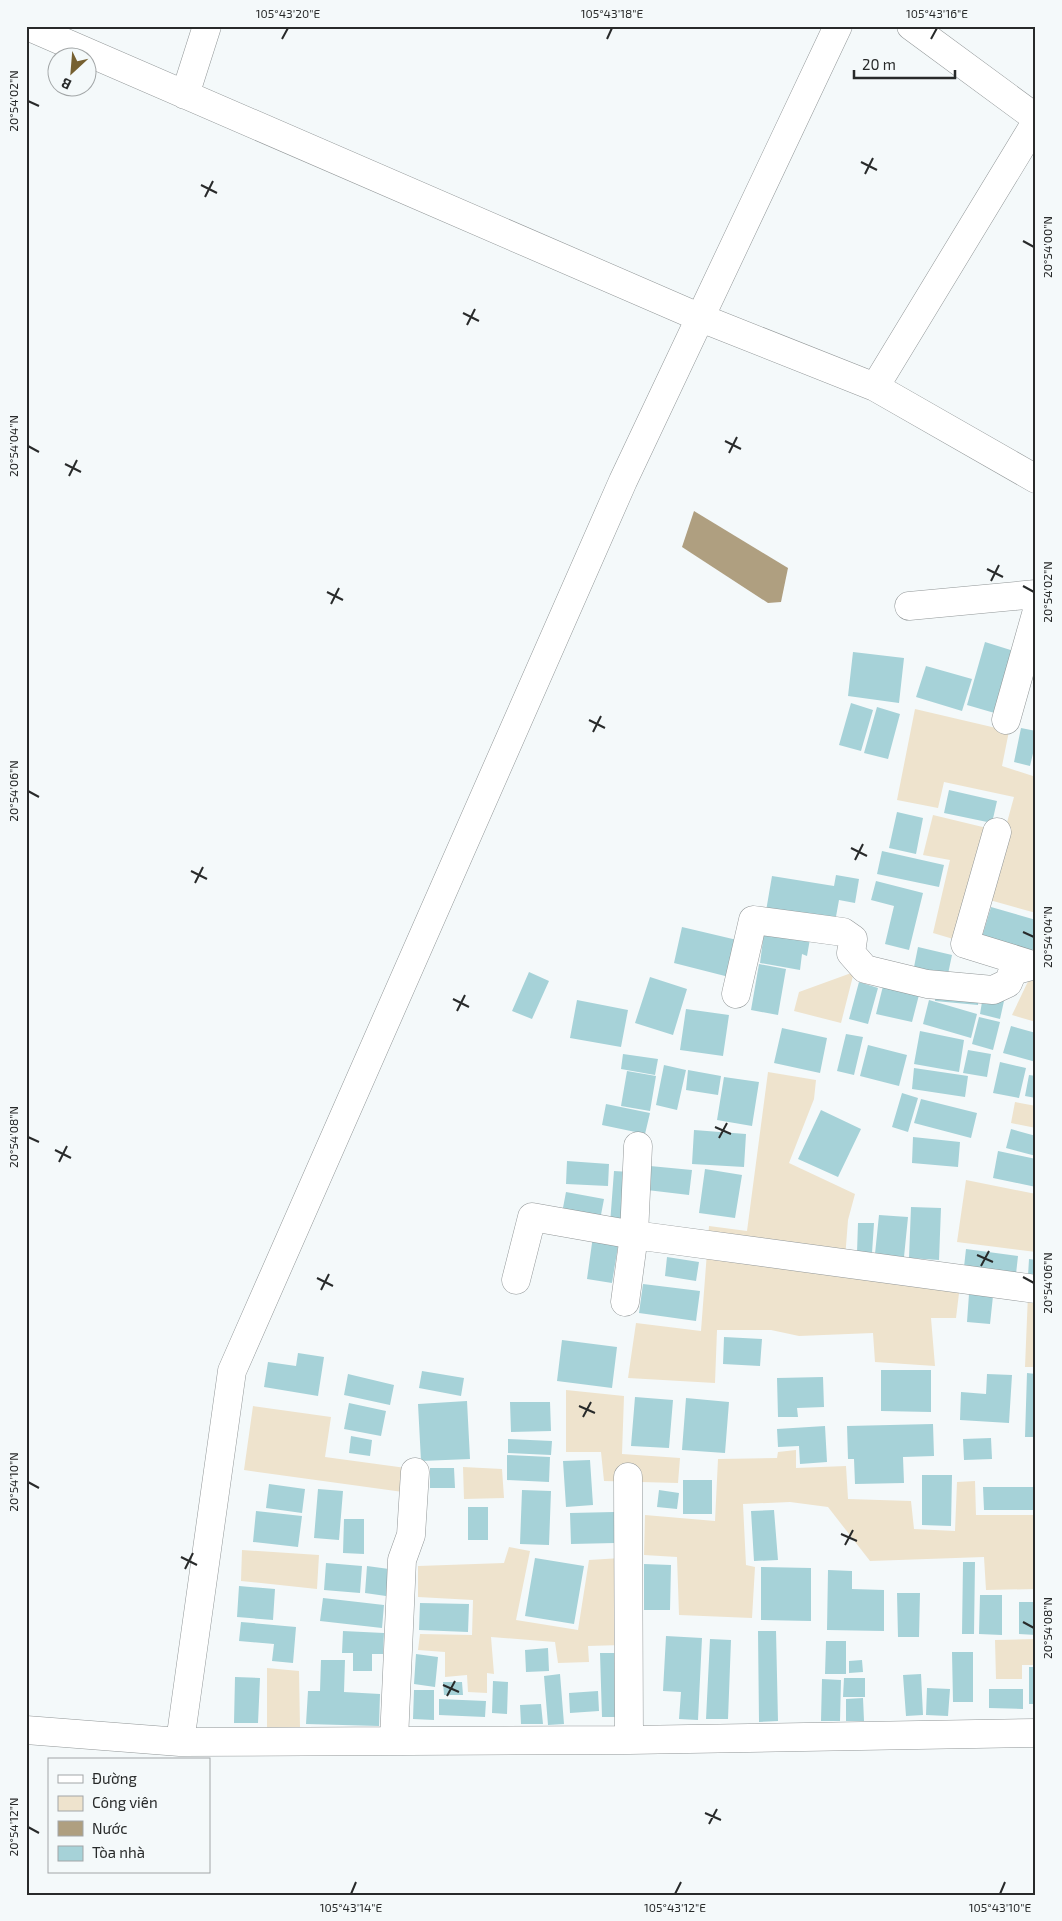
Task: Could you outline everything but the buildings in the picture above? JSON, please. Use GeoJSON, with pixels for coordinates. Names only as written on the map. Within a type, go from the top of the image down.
{"type":"FeatureCollection","features":[{"type":"Feature","properties":{"kind":"street"},"geometry":{"type":"LineString","coordinates":[[27,26],[700,318],[875,387],[1036,478]]}},
{"type":"Feature","properties":{"kind":"street"},"geometry":{"type":"LineString","coordinates":[[185,95],[207,26]]}},
{"type":"Feature","properties":{"kind":"street"},"geometry":{"type":"LineString","coordinates":[[180,1742],[232,1371],[623,481],[838,26]]}},
{"type":"Feature","properties":{"kind":"street"},"geometry":{"type":"LineString","coordinates":[[911,26],[1036,118]]}},
{"type":"Feature","properties":{"kind":"street"},"geometry":{"type":"LineString","coordinates":[[875,387],[1036,122]]}},
{"type":"Feature","properties":{"kind":"street"},"geometry":{"type":"LineString","coordinates":[[910,606],[1036,594]]}},
{"type":"Feature","properties":{"kind":"street"},"geometry":{"type":"LineString","coordinates":[[1006,720],[1036,614]]}},
{"type":"Feature","properties":{"kind":"street"},"geometry":{"type":"LineString","coordinates":[[997,832],[965,944],[1035,966]]}},
{"type":"Feature","properties":{"kind":"street"},"geometry":{"type":"LineString","coordinates":[[736,994],[753,920],[843,932],[853,939],[851,953],[865,969],[927,984],[993,990],[1008,983],[1013,972],[1035,966]]}},
{"type":"Feature","properties":{"kind":"street"},"geometry":{"type":"LineString","coordinates":[[625,1302],[634,1235],[638,1146]]}},
{"type":"Feature","properties":{"kind":"street"},"geometry":{"type":"LineString","coordinates":[[516,1280],[532,1217],[634,1235],[1036,1289]]}},
{"type":"Feature","properties":{"kind":"street"},"geometry":{"type":"LineString","coordinates":[[394,1740],[402,1560],[411,1535],[415,1472]]}},
{"type":"Feature","properties":{"kind":"street"},"geometry":{"type":"LineString","coordinates":[[628,1478],[629,1740]]}},
{"type":"Feature","properties":{"kind":"street"},"geometry":{"type":"LineString","coordinates":[[26,1730],[180,1742],[629,1740],[1036,1733]]}},
{"type":"Feature","properties":{"kind":"green space"},"geometry":{"type":"Polygon","coordinates":[[[915,709],[1009,731],[1002,766],[1036,777],[1036,913],[986,899],[1014,797],[944,782],[938,808],[897,800],[915,709]]]}},
{"type":"Feature","properties":{"kind":"green space"},"geometry":{"type":"Polygon","coordinates":[[[933,815],[991,829],[960,941],[933,933],[950,860],[923,855],[933,815]]]}},
{"type":"Feature","properties":{"kind":"green space"},"geometry":{"type":"Polygon","coordinates":[[[1033,971],[1036,972],[1036,1022],[1012,1015],[1033,971]]]}},
{"type":"Feature","properties":{"kind":"green space"},"geometry":{"type":"Polygon","coordinates":[[[854,972],[841,1023],[794,1011],[799,992],[854,972]]]}},
{"type":"Feature","properties":{"kind":"green space"},"geometry":{"type":"Polygon","coordinates":[[[768,1072],[816,1080],[814,1099],[789,1163],[855,1194],[848,1220],[844,1272],[960,1285],[956,1318],[931,1318],[935,1366],[875,1362],[873,1333],[799,1336],[771,1330],[717,1330],[715,1383],[628,1378],[636,1323],[701,1331],[709,1226],[747,1231],[768,1072]]]}},
{"type":"Feature","properties":{"kind":"green space"},"geometry":{"type":"Polygon","coordinates":[[[1015,1102],[1036,1106],[1036,1128],[1011,1123],[1015,1102]]]}},
{"type":"Feature","properties":{"kind":"green space"},"geometry":{"type":"Polygon","coordinates":[[[966,1180],[1036,1194],[1036,1252],[957,1242],[966,1180]]]}},
{"type":"Feature","properties":{"kind":"green space"},"geometry":{"type":"Polygon","coordinates":[[[1028,1294],[1036,1295],[1036,1367],[1025,1367],[1028,1294]]]}},
{"type":"Feature","properties":{"kind":"green space"},"geometry":{"type":"Polygon","coordinates":[[[566,1390],[624,1396],[622,1454],[680,1458],[678,1483],[604,1481],[601,1452],[566,1452],[566,1390]]]}},
{"type":"Feature","properties":{"kind":"green space"},"geometry":{"type":"Polygon","coordinates":[[[253,1406],[331,1417],[325,1457],[406,1468],[403,1492],[244,1470],[253,1406]]]}},
{"type":"Feature","properties":{"kind":"green space"},"geometry":{"type":"Polygon","coordinates":[[[796,1450],[796,1468],[846,1466],[848,1499],[911,1501],[914,1529],[955,1531],[957,1482],[975,1481],[976,1515],[1036,1515],[1036,1589],[986,1590],[984,1557],[870,1561],[828,1507],[790,1502],[743,1504],[746,1565],[755,1567],[752,1618],[679,1615],[677,1557],[644,1555],[645,1515],[715,1521],[718,1459],[777,1458],[778,1452],[796,1450]]]}},
{"type":"Feature","properties":{"kind":"green space"},"geometry":{"type":"Polygon","coordinates":[[[463,1467],[502,1469],[504,1498],[464,1499],[463,1467]]]}},
{"type":"Feature","properties":{"kind":"green space"},"geometry":{"type":"Polygon","coordinates":[[[509,1547],[530,1551],[516,1620],[578,1630],[589,1560],[621,1558],[622,1645],[588,1646],[589,1662],[558,1663],[555,1642],[491,1637],[494,1674],[487,1673],[487,1693],[468,1692],[467,1675],[445,1677],[445,1652],[418,1650],[420,1634],[472,1635],[473,1600],[418,1597],[418,1566],[504,1563],[509,1547]]]}},
{"type":"Feature","properties":{"kind":"green space"},"geometry":{"type":"Polygon","coordinates":[[[242,1550],[319,1555],[317,1589],[241,1581],[242,1550]]]}},
{"type":"Feature","properties":{"kind":"green space"},"geometry":{"type":"Polygon","coordinates":[[[1036,1639],[1036,1665],[1022,1665],[1022,1679],[996,1679],[995,1640],[1036,1639]]]}},
{"type":"Feature","properties":{"kind":"green space"},"geometry":{"type":"Polygon","coordinates":[[[267,1668],[299,1671],[300,1728],[267,1729],[267,1668]]]}},
{"type":"Feature","properties":{"kind":"water"},"geometry":{"type":"Polygon","coordinates":[[[694,511],[788,568],[781,602],[768,603],[682,547],[694,511]]]}}]}
